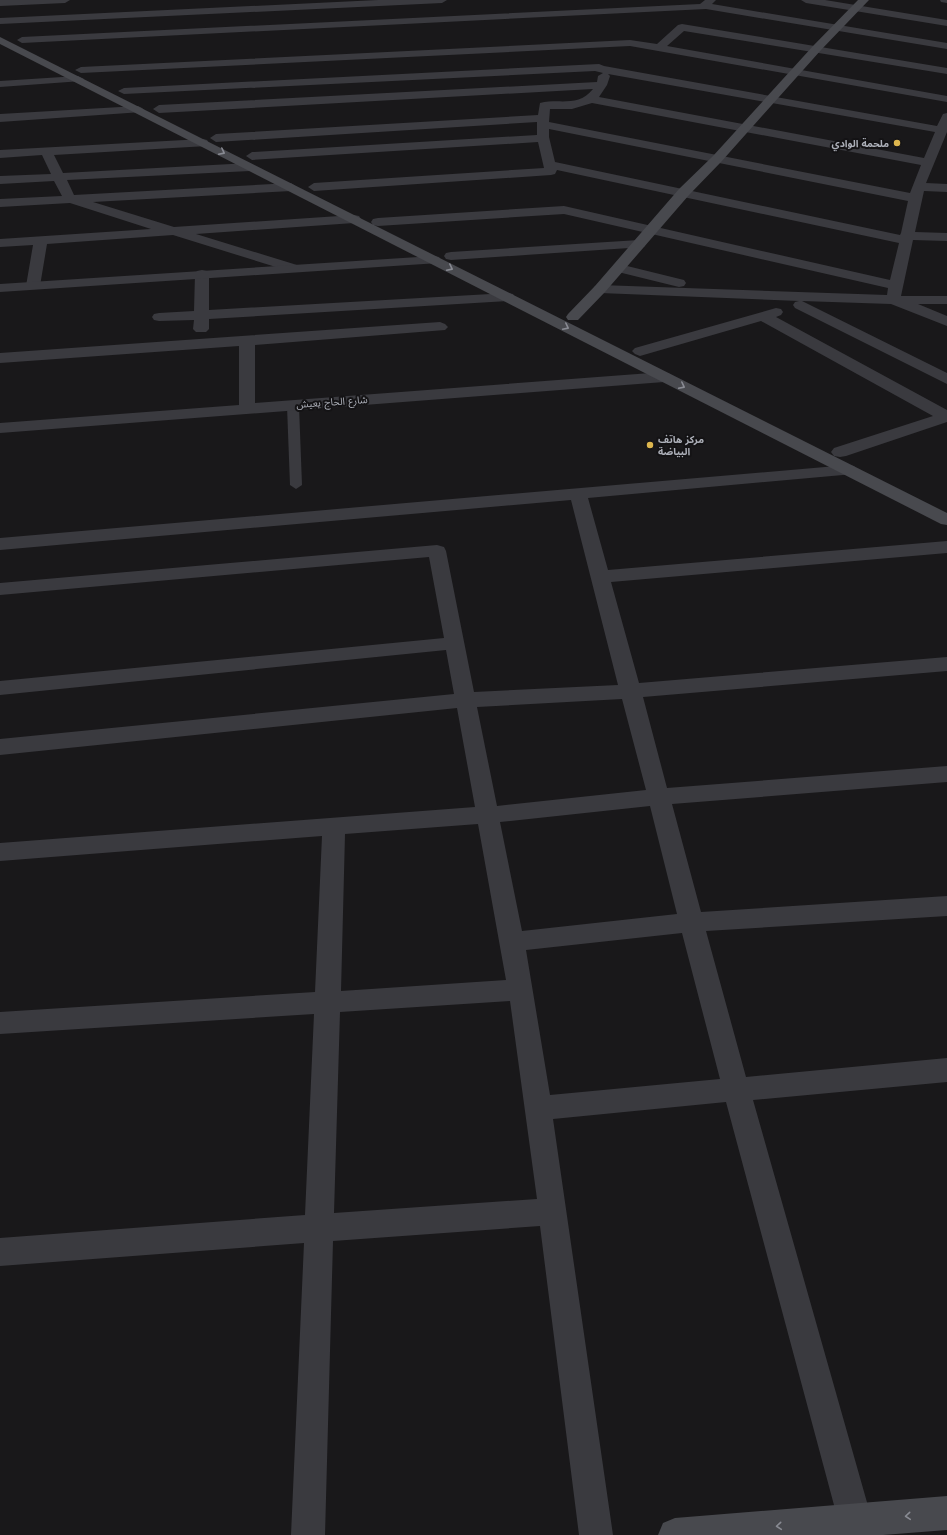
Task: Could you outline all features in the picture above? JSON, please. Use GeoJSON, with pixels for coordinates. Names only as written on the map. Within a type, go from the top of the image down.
{"type":"FeatureCollection","features":[{"type":"Feature","properties":{"kind":"main road"},"geometry":{"type":"LineString","coordinates":[[573,317],[600,289],[684,192],[717,159],[817,48],[860,4]]}},
{"type":"Feature","properties":{"kind":"main road"},"geometry":{"type":"LineString","coordinates":[[0,37],[22,40],[138,110],[210,140]]}},
{"type":"Feature","properties":{"kind":"main road"},"geometry":{"type":"LineString","coordinates":[[0,37],[52,66],[79,74],[124,91],[159,109],[210,140],[251,161],[314,187],[378,222],[451,256],[947,505]]}},
{"type":"Feature","properties":{"kind":"main road"},"geometry":{"type":"LineString","coordinates":[[251,161],[291,187],[947,520]]}},
{"type":"Feature","properties":{"kind":"main road"},"geometry":{"type":"LineString","coordinates":[[674,1535],[947,1513]]}},
{"type":"Feature","properties":{"kind":"street"},"geometry":{"type":"LineString","coordinates":[[0,3],[65,0]]}},
{"type":"Feature","properties":{"kind":"street"},"geometry":{"type":"LineString","coordinates":[[0,21],[228,5],[442,0]]}},
{"type":"Feature","properties":{"kind":"street"},"geometry":{"type":"LineString","coordinates":[[806,0],[860,4],[947,22]]}},
{"type":"Feature","properties":{"kind":"street"},"geometry":{"type":"LineString","coordinates":[[394,1],[399,26]]}},
{"type":"Feature","properties":{"kind":"street"},"geometry":{"type":"LineString","coordinates":[[22,40],[227,30],[399,26],[708,3],[838,28],[947,46]]}},
{"type":"Feature","properties":{"kind":"street"},"geometry":{"type":"LineString","coordinates":[[227,30],[228,5]]}},
{"type":"Feature","properties":{"kind":"street"},"geometry":{"type":"LineString","coordinates":[[527,16],[541,46]]}},
{"type":"Feature","properties":{"kind":"street"},"geometry":{"type":"LineString","coordinates":[[659,48],[682,27],[817,48],[947,71]]}},
{"type":"Feature","properties":{"kind":"street"},"geometry":{"type":"LineString","coordinates":[[0,84],[79,74],[404,49],[541,46],[589,49],[630,43],[796,71],[947,99]]}},
{"type":"Feature","properties":{"kind":"street"},"geometry":{"type":"LineString","coordinates":[[314,187],[551,172],[543,138],[544,105],[578,105],[591,99],[601,86],[604,77],[589,49]]}},
{"type":"Feature","properties":{"kind":"street"},"geometry":{"type":"LineString","coordinates":[[30,67],[52,66]]}},
{"type":"Feature","properties":{"kind":"street"},"geometry":{"type":"LineString","coordinates":[[124,91],[599,68],[772,99],[945,125],[941,145],[928,164],[917,192],[905,238],[892,300]]}},
{"type":"Feature","properties":{"kind":"street"},"geometry":{"type":"LineString","coordinates":[[410,77],[414,95]]}},
{"type":"Feature","properties":{"kind":"street"},"geometry":{"type":"LineString","coordinates":[[159,109],[601,86]]}},
{"type":"Feature","properties":{"kind":"street"},"geometry":{"type":"LineString","coordinates":[[591,99],[928,164]]}},
{"type":"Feature","properties":{"kind":"street"},"geometry":{"type":"LineString","coordinates":[[0,118],[138,110]]}},
{"type":"Feature","properties":{"kind":"street"},"geometry":{"type":"LineString","coordinates":[[0,154],[210,140],[543,121],[717,159],[917,192],[947,188]]}},
{"type":"Feature","properties":{"kind":"street"},"geometry":{"type":"LineString","coordinates":[[0,180],[543,138]]}},
{"type":"Feature","properties":{"kind":"street"},"geometry":{"type":"LineString","coordinates":[[46,152],[70,199],[292,268]]}},
{"type":"Feature","properties":{"kind":"street"},"geometry":{"type":"LineString","coordinates":[[550,165],[905,238],[947,237]]}},
{"type":"Feature","properties":{"kind":"street"},"geometry":{"type":"LineString","coordinates":[[0,203],[291,187]]}},
{"type":"Feature","properties":{"kind":"street"},"geometry":{"type":"LineString","coordinates":[[378,222],[564,210],[895,286]]}},
{"type":"Feature","properties":{"kind":"street"},"geometry":{"type":"LineString","coordinates":[[0,243],[354,219]]}},
{"type":"Feature","properties":{"kind":"street"},"geometry":{"type":"LineString","coordinates":[[33,286],[41,240]]}},
{"type":"Feature","properties":{"kind":"street"},"geometry":{"type":"LineString","coordinates":[[451,256],[639,244]]}},
{"type":"Feature","properties":{"kind":"street"},"geometry":{"type":"LineString","coordinates":[[0,288],[434,260]]}},
{"type":"Feature","properties":{"kind":"street"},"geometry":{"type":"LineString","coordinates":[[618,268],[727,294]]}},
{"type":"Feature","properties":{"kind":"street"},"geometry":{"type":"LineString","coordinates":[[202,274],[202,344]]}},
{"type":"Feature","properties":{"kind":"street"},"geometry":{"type":"LineString","coordinates":[[600,289],[892,300],[947,300]]}},
{"type":"Feature","properties":{"kind":"street"},"geometry":{"type":"LineString","coordinates":[[159,317],[508,297]]}},
{"type":"Feature","properties":{"kind":"street"},"geometry":{"type":"LineString","coordinates":[[640,351],[829,298]]}},
{"type":"Feature","properties":{"kind":"street"},"geometry":{"type":"LineString","coordinates":[[892,300],[947,322]]}},
{"type":"Feature","properties":{"kind":"street"},"geometry":{"type":"LineString","coordinates":[[800,305],[947,379]]}},
{"type":"Feature","properties":{"kind":"street"},"geometry":{"type":"LineString","coordinates":[[763,316],[947,417]]}},
{"type":"Feature","properties":{"kind":"street"},"geometry":{"type":"LineString","coordinates":[[0,358],[440,327]]}},
{"type":"Feature","properties":{"kind":"street"},"geometry":{"type":"LineString","coordinates":[[247,409],[248,340]]}},
{"type":"Feature","properties":{"kind":"street","name":"شارع الحاج يعيش"},"geometry":{"type":"LineString","coordinates":[[0,428],[664,377]]}},
{"type":"Feature","properties":{"kind":"street"},"geometry":{"type":"LineString","coordinates":[[840,452],[947,417]]}},
{"type":"Feature","properties":{"kind":"street"},"geometry":{"type":"LineString","coordinates":[[0,544],[848,470]]}},
{"type":"Feature","properties":{"kind":"street"},"geometry":{"type":"LineString","coordinates":[[578,493],[736,1089],[855,1520]]}},
{"type":"Feature","properties":{"kind":"street"},"geometry":{"type":"LineString","coordinates":[[600,576],[947,547]]}},
{"type":"Feature","properties":{"kind":"street"},"geometry":{"type":"LineString","coordinates":[[0,589],[437,551],[521,990],[553,1211],[596,1535]]}},
{"type":"Feature","properties":{"kind":"street"},"geometry":{"type":"LineString","coordinates":[[0,688],[455,643]]}},
{"type":"Feature","properties":{"kind":"street"},"geometry":{"type":"LineString","coordinates":[[0,747],[466,700],[631,691],[947,664]]}},
{"type":"Feature","properties":{"kind":"street"},"geometry":{"type":"LineString","coordinates":[[0,852],[487,815],[658,796],[947,774]]}},
{"type":"Feature","properties":{"kind":"street"},"geometry":{"type":"LineString","coordinates":[[308,1535],[334,827]]}},
{"type":"Feature","properties":{"kind":"street"},"geometry":{"type":"LineString","coordinates":[[511,942],[692,922],[947,906]]}},
{"type":"Feature","properties":{"kind":"street"},"geometry":{"type":"LineString","coordinates":[[0,1023],[521,990]]}},
{"type":"Feature","properties":{"kind":"street"},"geometry":{"type":"LineString","coordinates":[[538,1108],[947,1070]]}},
{"type":"Feature","properties":{"kind":"street"},"geometry":{"type":"LineString","coordinates":[[0,1252],[553,1211]]}},
{"type":"Feature","properties":{"kind":"lane"},"geometry":{"type":"LineString","coordinates":[[293,406],[296,485]]}},
{"type":"Feature","properties":{"kind":"place","name":"ملحمة الوادي"},"geometry":{"type":"Point","coordinates":[897,143]}},
{"type":"Feature","properties":{"kind":"place","name":"مركز هاتف البياضة"},"geometry":{"type":"Point","coordinates":[650,445]}}]}
